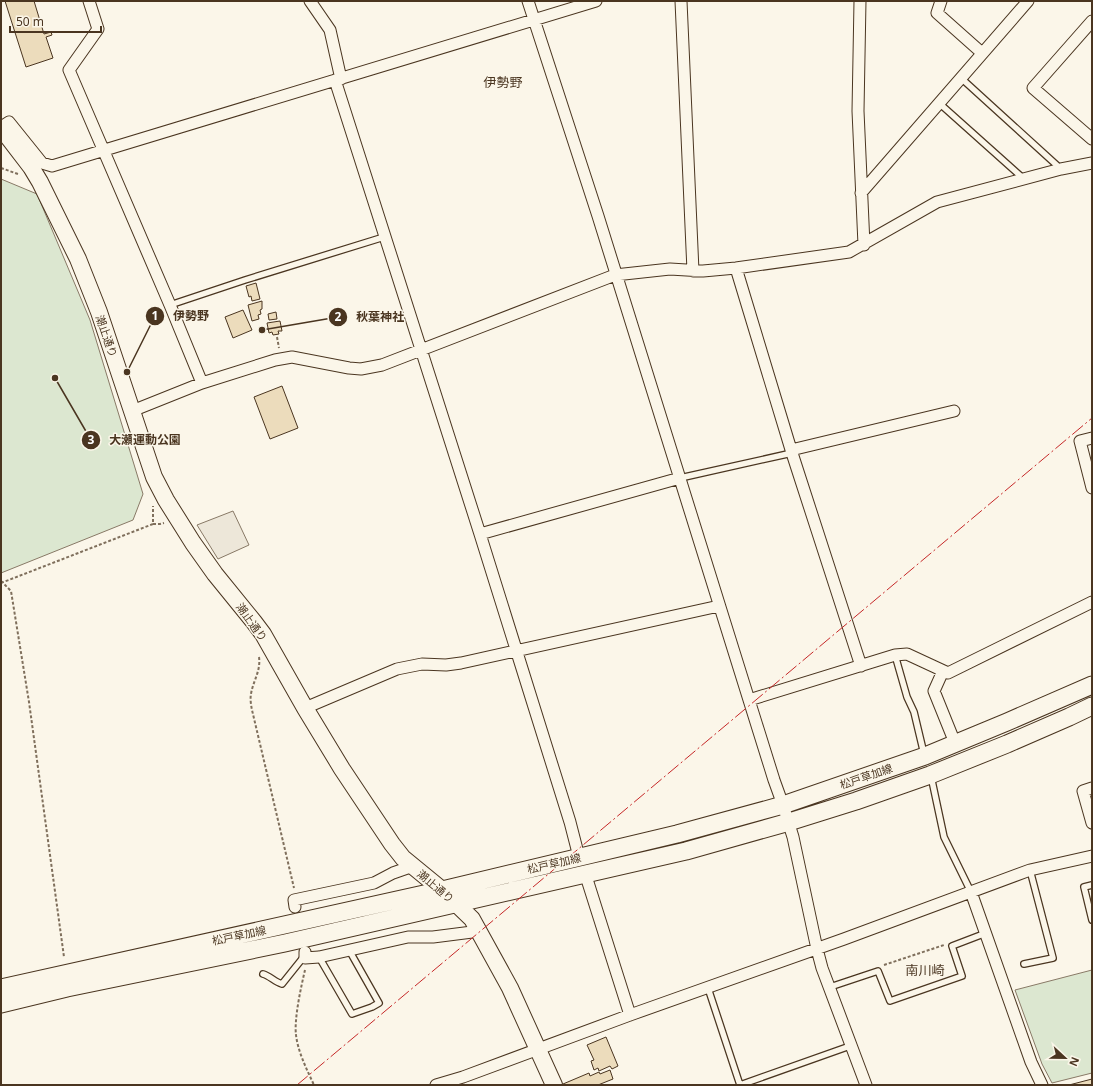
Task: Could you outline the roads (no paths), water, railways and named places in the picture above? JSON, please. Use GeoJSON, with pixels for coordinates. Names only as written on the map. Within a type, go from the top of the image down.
{"type":"FeatureCollection","features":[{"type":"Feature","properties":{"kind":"main road","name":"松戸草加線"},"geometry":{"type":"LineString","coordinates":[[1,1004],[283,934],[442,890],[677,834],[783,805],[925,756],[1092,685]]}},
{"type":"Feature","properties":{"kind":"main road","name":"松戸草加線"},"geometry":{"type":"LineString","coordinates":[[1,988],[64,973],[458,904],[585,873],[686,851],[856,802],[930,775],[1056,723],[1092,706]]}},
{"type":"Feature","properties":{"kind":"street"},"geometry":{"type":"LineString","coordinates":[[89,1],[98,29],[69,70],[202,383]]}},
{"type":"Feature","properties":{"kind":"street"},"geometry":{"type":"LineString","coordinates":[[310,1],[330,30],[338,80],[384,237],[480,534],[570,822],[579,857]]}},
{"type":"Feature","properties":{"kind":"street"},"geometry":{"type":"LineString","coordinates":[[528,1],[598,216],[615,275],[719,606],[774,780],[789,822],[817,949],[850,1046],[866,1085]]}},
{"type":"Feature","properties":{"kind":"street"},"geometry":{"type":"LineString","coordinates":[[1,128],[9,122],[42,163],[52,166],[338,80],[466,39],[596,1]]}},
{"type":"Feature","properties":{"kind":"street"},"geometry":{"type":"LineString","coordinates":[[681,1],[693,271]]}},
{"type":"Feature","properties":{"kind":"street"},"geometry":{"type":"LineString","coordinates":[[860,1],[858,111],[864,245]]}},
{"type":"Feature","properties":{"kind":"street"},"geometry":{"type":"LineString","coordinates":[[941,1],[937,13],[982,53]]}},
{"type":"Feature","properties":{"kind":"street"},"geometry":{"type":"LineString","coordinates":[[861,193],[1028,1]]}},
{"type":"Feature","properties":{"kind":"street"},"geometry":{"type":"LineString","coordinates":[[1092,21],[1033,88],[1092,139]]}},
{"type":"Feature","properties":{"kind":"street","name":"潮止通り"},"geometry":{"type":"LineString","coordinates":[[1,128],[31,167],[40,182],[78,259],[99,312],[154,477],[166,500],[197,550],[263,634],[342,769],[387,838],[403,858],[442,890],[472,918],[510,988],[554,1085]]}},
{"type":"Feature","properties":{"kind":"street"},"geometry":{"type":"LineString","coordinates":[[132,411],[202,383],[275,360],[292,357],[361,369],[382,365],[615,275],[670,269],[703,271],[736,268],[849,252],[864,245],[937,202],[1061,169],[1092,163]]}},
{"type":"Feature","properties":{"kind":"street"},"geometry":{"type":"LineString","coordinates":[[736,268],[792,452],[861,666]]}},
{"type":"Feature","properties":{"kind":"street"},"geometry":{"type":"LineString","coordinates":[[792,452],[954,411]]}},
{"type":"Feature","properties":{"kind":"street"},"geometry":{"type":"LineString","coordinates":[[1092,438],[1080,440],[1092,486]]}},
{"type":"Feature","properties":{"kind":"street"},"geometry":{"type":"LineString","coordinates":[[480,534],[680,478]]}},
{"type":"Feature","properties":{"kind":"street"},"geometry":{"type":"LineString","coordinates":[[749,700],[895,655],[907,654],[948,673],[1092,602]]}},
{"type":"Feature","properties":{"kind":"street"},"geometry":{"type":"LineString","coordinates":[[305,708],[397,669],[417,665],[446,665],[461,663],[719,606]]}},
{"type":"Feature","properties":{"kind":"street"},"geometry":{"type":"LineString","coordinates":[[943,671],[934,691],[955,743]]}},
{"type":"Feature","properties":{"kind":"street"},"geometry":{"type":"LineString","coordinates":[[1092,788],[1084,791],[1092,823]]}},
{"type":"Feature","properties":{"kind":"street"},"geometry":{"type":"LineString","coordinates":[[436,1085],[463,1078],[537,1049],[817,949],[1030,870],[1092,856]]}},
{"type":"Feature","properties":{"kind":"street"},"geometry":{"type":"LineString","coordinates":[[294,904],[374,883],[393,873],[413,866]]}},
{"type":"Feature","properties":{"kind":"street"},"geometry":{"type":"LineString","coordinates":[[585,873],[630,1015]]}},
{"type":"Feature","properties":{"kind":"street"},"geometry":{"type":"LineString","coordinates":[[971,892],[1031,1062],[1042,1085]]}},
{"type":"Feature","properties":{"kind":"street"},"geometry":{"type":"LineString","coordinates":[[305,955],[319,957],[408,937],[433,937],[480,931]]}},
{"type":"Feature","properties":{"kind":"lane"},"geometry":{"type":"LineString","coordinates":[[961,78],[1061,169]]}},
{"type":"Feature","properties":{"kind":"lane"},"geometry":{"type":"LineString","coordinates":[[939,103],[1024,179]]}},
{"type":"Feature","properties":{"kind":"lane"},"geometry":{"type":"LineString","coordinates":[[170,305],[252,277],[384,237]]}},
{"type":"Feature","properties":{"kind":"lane"},"geometry":{"type":"LineString","coordinates":[[680,478],[792,452]]}},
{"type":"Feature","properties":{"kind":"lane"},"geometry":{"type":"LineString","coordinates":[[895,655],[907,697],[914,712],[925,756]]}},
{"type":"Feature","properties":{"kind":"lane"},"geometry":{"type":"LineString","coordinates":[[930,775],[944,837],[971,892]]}},
{"type":"Feature","properties":{"kind":"lane"},"geometry":{"type":"LineString","coordinates":[[1024,964],[1053,958],[1030,870]]}},
{"type":"Feature","properties":{"kind":"lane"},"geometry":{"type":"LineString","coordinates":[[1092,885],[1084,887],[1092,920]]}},
{"type":"Feature","properties":{"kind":"lane"},"geometry":{"type":"LineString","coordinates":[[830,987],[878,971],[890,1001],[962,976],[952,946],[986,933]]}},
{"type":"Feature","properties":{"kind":"lane"},"geometry":{"type":"LineString","coordinates":[[319,957],[352,1014],[379,1003],[350,950]]}},
{"type":"Feature","properties":{"kind":"lane"},"geometry":{"type":"LineString","coordinates":[[263,974],[282,984],[305,955]]}},
{"type":"Feature","properties":{"kind":"lane"},"geometry":{"type":"LineString","coordinates":[[708,988],[740,1085],[850,1046]]}},
{"type":"Feature","properties":{"kind":"place","name":"秋葉神社"},"geometry":{"type":"Point","coordinates":[262,330]}},
{"type":"Feature","properties":{"kind":"place","name":"伊勢野"},"geometry":{"type":"Point","coordinates":[127,372]}},
{"type":"Feature","properties":{"kind":"place","name":"大瀬運動公園"},"geometry":{"type":"Point","coordinates":[55,378]}},
{"type":"Feature","properties":{"kind":"district","name":"伊勢野"},"geometry":{"type":"Point","coordinates":[503,82]}},
{"type":"Feature","properties":{"kind":"district","name":"南川崎"},"geometry":{"type":"Point","coordinates":[925,970]}}]}
